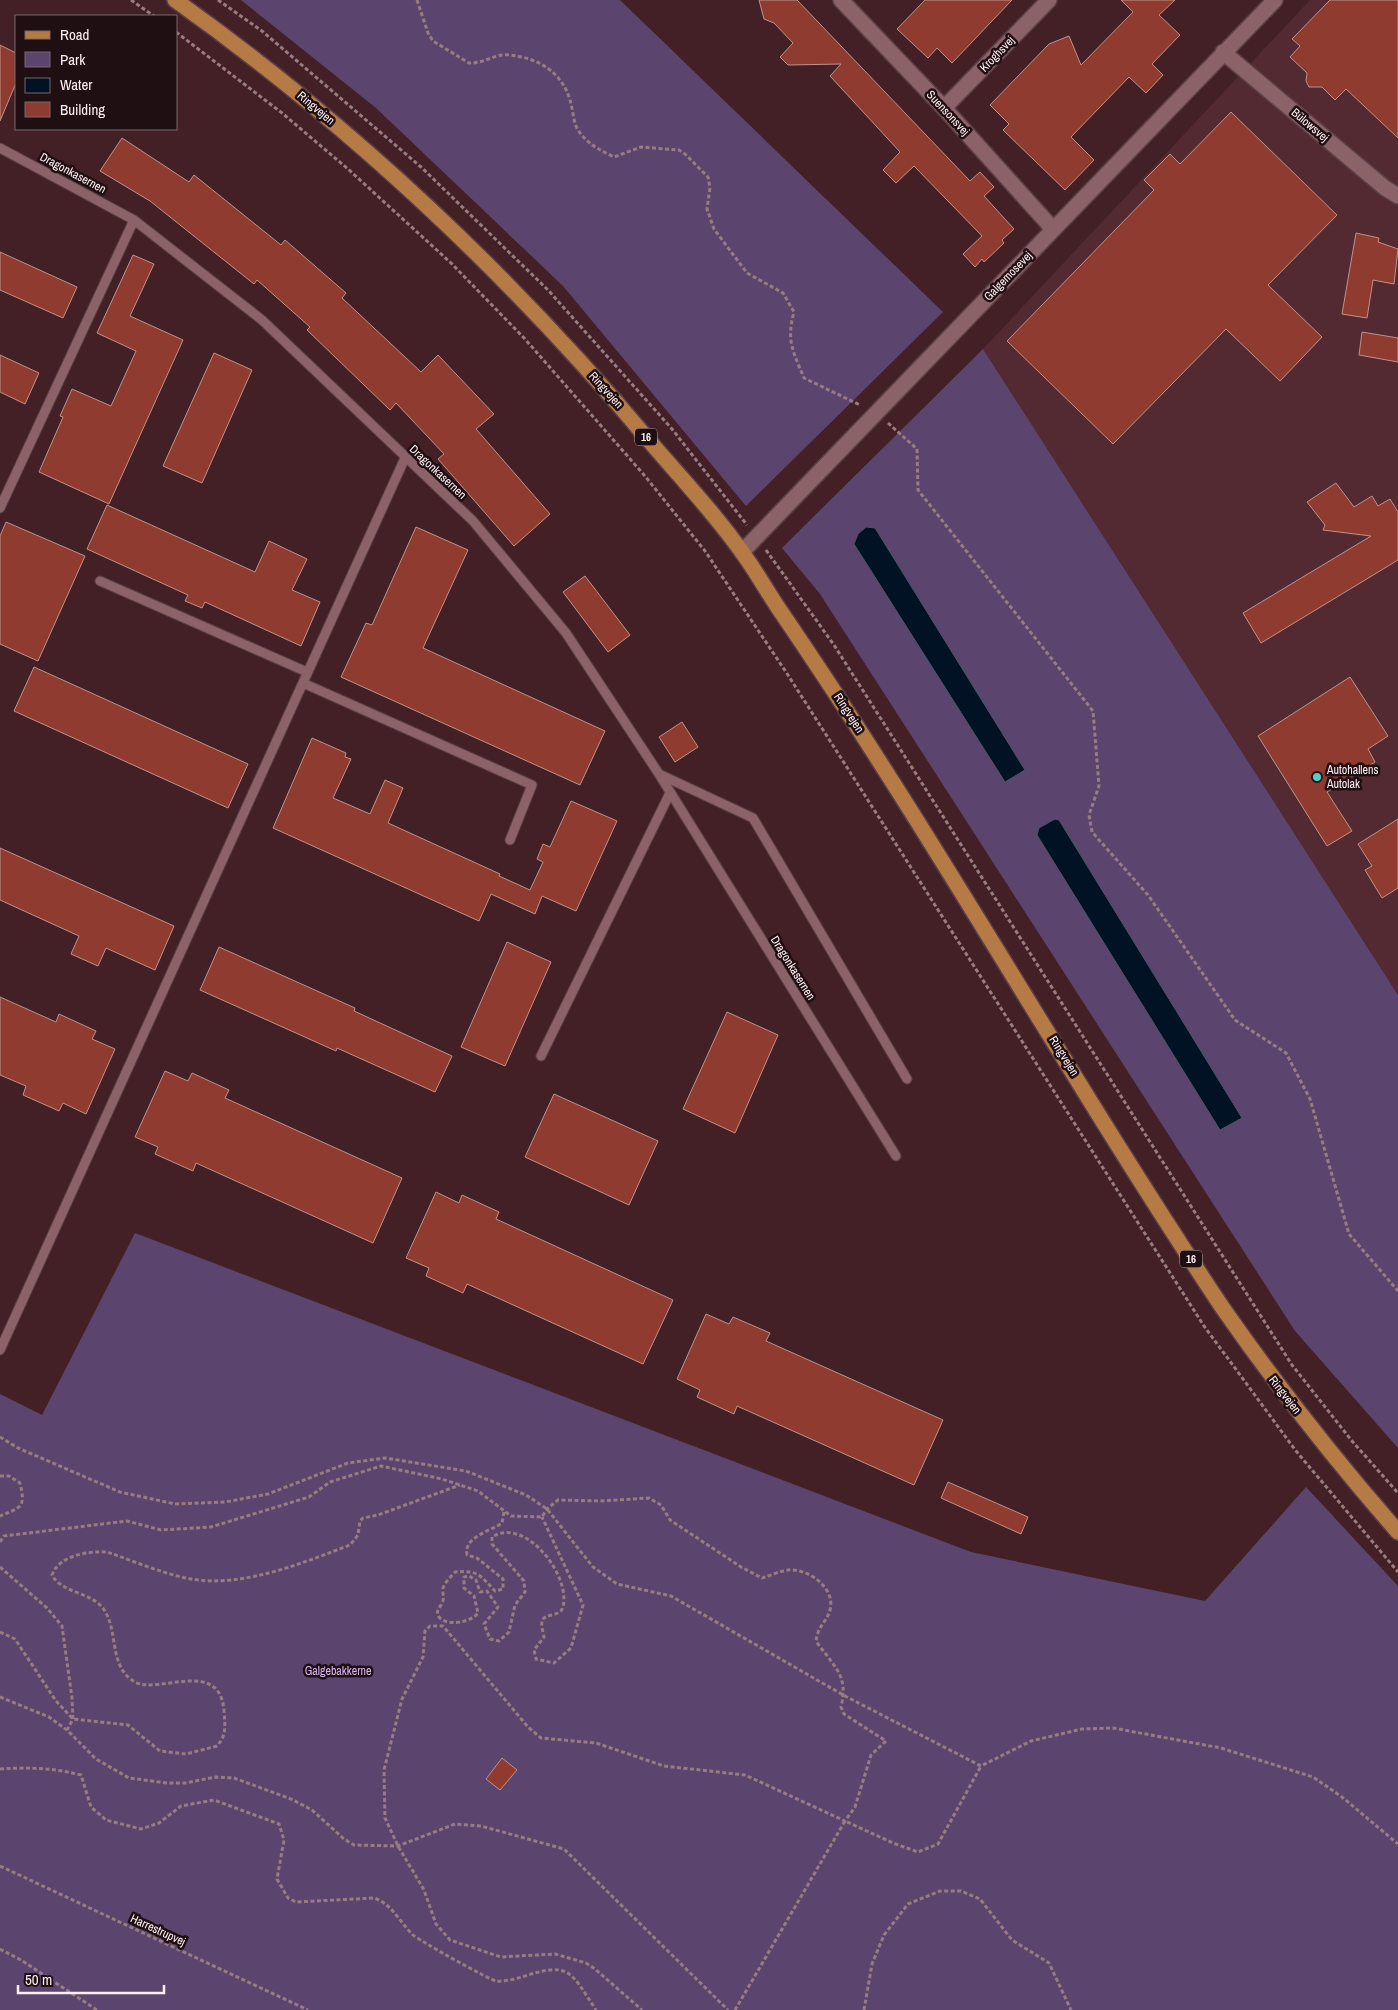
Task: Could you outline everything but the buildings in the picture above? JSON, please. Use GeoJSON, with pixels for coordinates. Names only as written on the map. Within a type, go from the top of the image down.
{"type":"FeatureCollection","features":[{"type":"Feature","properties":{"kind":"main road","name":"Ringvejen"},"geometry":{"type":"LineString","coordinates":[[175,0],[247,51],[356,141],[469,247],[601,384],[742,552],[883,767],[1212,1293],[1276,1385],[1345,1472],[1398,1532]]}},
{"type":"Feature","properties":{"kind":"street","name":"Suensonsvej"},"geometry":{"type":"LineString","coordinates":[[841,0],[944,108],[1053,229]]}},
{"type":"Feature","properties":{"kind":"street","name":"Kroghsvej"},"geometry":{"type":"LineString","coordinates":[[944,108],[1049,0]]}},
{"type":"Feature","properties":{"kind":"street","name":"Galgemosevej"},"geometry":{"type":"LineString","coordinates":[[742,552],[1275,0]]}},
{"type":"Feature","properties":{"kind":"street","name":"Bülowsvej"},"geometry":{"type":"LineString","coordinates":[[1223,52],[1385,188],[1398,196]]}},
{"type":"Feature","properties":{"kind":"lane","name":"Dragonkasernen"},"geometry":{"type":"LineString","coordinates":[[0,148],[134,220],[262,320],[473,521],[566,633],[659,774],[896,1156]]}},
{"type":"Feature","properties":{"kind":"lane"},"geometry":{"type":"LineString","coordinates":[[0,508],[134,220]]}},
{"type":"Feature","properties":{"kind":"lane"},"geometry":{"type":"LineString","coordinates":[[0,1350],[405,458]]}},
{"type":"Feature","properties":{"kind":"lane"},"geometry":{"type":"LineString","coordinates":[[100,581],[307,672]]}},
{"type":"Feature","properties":{"kind":"lane"},"geometry":{"type":"LineString","coordinates":[[303,683],[532,785],[510,840]]}},
{"type":"Feature","properties":{"kind":"lane"},"geometry":{"type":"LineString","coordinates":[[659,774],[753,818],[907,1079]]}},
{"type":"Feature","properties":{"kind":"lane"},"geometry":{"type":"LineString","coordinates":[[541,1056],[670,793]]}},
{"type":"Feature","properties":{"kind":"path"},"geometry":{"type":"LineString","coordinates":[[131,0],[153,15]]}},
{"type":"Feature","properties":{"kind":"path"},"geometry":{"type":"LineString","coordinates":[[417,0],[433,41],[469,63],[509,54],[547,65],[560,78],[570,98],[577,128],[591,145],[614,157],[641,147],[679,150],[685,154],[708,177],[710,188],[707,209],[714,229],[747,274],[783,293],[794,312],[789,331],[790,339],[804,378],[876,413],[908,438],[917,449],[918,490],[1093,711],[1100,786],[1089,815],[1092,832],[1148,895],[1235,1020],[1286,1053],[1310,1100],[1349,1234],[1398,1290]]}},
{"type":"Feature","properties":{"kind":"path"},"geometry":{"type":"LineString","coordinates":[[178,34],[282,113],[348,169],[451,263],[525,338],[657,491],[705,551],[786,672],[1204,1326],[1296,1451],[1398,1572]]}},
{"type":"Feature","properties":{"kind":"path"},"geometry":{"type":"LineString","coordinates":[[0,1437],[18,1448],[120,1492],[175,1504],[225,1502],[268,1494],[348,1463],[385,1458],[466,1471],[526,1495],[547,1509],[593,1567],[617,1584],[670,1596],[845,1696],[981,1766]]}},
{"type":"Feature","properties":{"kind":"path"},"geometry":{"type":"LineString","coordinates":[[0,1542],[4,1536],[127,1521],[161,1530],[211,1527],[309,1497],[330,1482],[382,1466],[478,1491],[511,1516],[542,1518]]}},
{"type":"Feature","properties":{"kind":"path"},"geometry":{"type":"LineString","coordinates":[[0,1476],[9,1476],[20,1483],[24,1500],[20,1507],[0,1516]]}},
{"type":"Feature","properties":{"kind":"path"},"geometry":{"type":"LineString","coordinates":[[0,1632],[14,1639],[56,1701],[73,1719],[128,1725],[160,1751],[186,1754],[217,1746],[226,1733],[224,1706],[220,1694],[210,1686],[190,1680],[145,1684],[135,1682],[121,1669],[109,1617],[105,1611],[100,1605],[56,1582],[52,1574],[54,1568],[63,1561],[94,1551],[107,1552],[189,1579],[210,1581],[276,1572],[350,1545],[358,1535],[360,1521],[363,1518],[378,1515],[460,1485]]}},
{"type":"Feature","properties":{"kind":"path"},"geometry":{"type":"LineString","coordinates":[[542,1518],[547,1509],[558,1500],[600,1501],[649,1498],[661,1505],[670,1520],[740,1567],[762,1578],[789,1570],[807,1573],[823,1585],[830,1598],[830,1610],[818,1629],[816,1641],[844,1681],[845,1696],[841,1707],[844,1714],[886,1741],[871,1755],[855,1807],[735,2010]]}},
{"type":"Feature","properties":{"kind":"path"},"geometry":{"type":"LineString","coordinates":[[504,1512],[502,1523],[475,1538],[468,1544],[466,1551],[468,1555],[477,1558],[504,1578],[504,1589],[500,1592],[495,1591],[479,1574],[471,1571],[455,1572],[443,1588],[444,1602],[437,1610],[438,1615],[440,1619],[451,1622],[467,1621],[475,1618],[478,1613],[474,1596],[464,1588],[463,1581],[464,1577],[469,1576],[476,1580],[480,1592],[487,1591],[498,1607],[484,1624],[490,1639],[499,1640],[509,1632],[515,1605],[524,1592],[524,1582],[492,1544],[492,1537],[505,1532],[519,1534],[534,1543],[546,1556],[563,1585],[563,1608],[556,1614],[545,1617],[542,1621],[544,1637],[534,1650],[536,1659],[554,1663],[571,1648],[583,1605],[542,1518]]}},
{"type":"Feature","properties":{"kind":"path"},"geometry":{"type":"LineString","coordinates":[[0,1567],[47,1608],[62,1626],[72,1698],[73,1719],[68,1730]]}},
{"type":"Feature","properties":{"kind":"path"},"geometry":{"type":"LineString","coordinates":[[642,2010],[586,1963],[555,1954],[501,1957],[450,1940],[436,1924],[424,1890],[398,1846],[385,1818],[384,1770],[402,1699],[422,1657],[425,1632],[430,1626],[437,1624],[443,1626],[528,1727],[541,1738],[596,1743],[664,1766],[745,1775],[893,1843],[918,1852],[938,1844],[981,1766],[1031,1741],[1082,1729],[1113,1728],[1221,1748],[1313,1777],[1342,1797],[1398,1844]]}},
{"type":"Feature","properties":{"kind":"path"},"geometry":{"type":"LineString","coordinates":[[0,1697],[49,1717],[68,1730],[96,1759],[129,1778],[166,1783],[186,1783],[216,1777],[234,1778],[291,1799],[312,1810],[344,1839],[354,1845],[398,1846],[455,1824],[482,1826],[564,1849],[728,2010]]}},
{"type":"Feature","properties":{"kind":"path"},"geometry":{"type":"LineString","coordinates":[[0,1769],[29,1767],[63,1770],[81,1775],[91,1807],[106,1820],[141,1829],[159,1824],[181,1806],[214,1800],[279,1824],[284,1840],[277,1879],[288,1898],[296,1902],[374,1898],[385,1902],[413,1936],[496,1981],[515,1979],[549,1968],[562,1969],[577,1982],[596,2010]]}},
{"type":"Feature","properties":{"kind":"path","name":"Harrestrupvej"},"geometry":{"type":"LineString","coordinates":[[0,1866],[308,2010]]}},
{"type":"Feature","properties":{"kind":"path"},"geometry":{"type":"LineString","coordinates":[[864,2010],[872,1964],[884,1935],[908,1904],[940,1891],[961,1891],[980,1899],[1012,1940],[1049,1964],[1071,2010]]}},
{"type":"Feature","properties":{"kind":"path"},"geometry":{"type":"LineString","coordinates":[[0,1949],[21,1960],[97,2010]]}},
{"type":"Feature","properties":{"kind":"shaded area"},"geometry":{"type":"Polygon","coordinates":[[[1310,0],[1398,0],[1398,995],[983,349],[1310,0]]]}},
{"type":"Feature","properties":{"kind":"green space"},"geometry":{"type":"Polygon","coordinates":[[[241,0],[620,0],[943,312],[746,506],[563,286],[376,108],[241,0]]]}},
{"type":"Feature","properties":{"kind":"green space"},"geometry":{"type":"Polygon","coordinates":[[[983,349],[1398,995],[1398,1448],[1295,1331],[820,594],[782,548],[983,349]]]}},
{"type":"Feature","properties":{"kind":"green space","name":"Galgebakkerne"},"geometry":{"type":"Polygon","coordinates":[[[135,1233],[971,1552],[1205,1601],[1306,1487],[1398,1586],[1398,2010],[0,2010],[0,1394],[42,1415],[135,1233]]]}},
{"type":"Feature","properties":{"kind":"water"},"geometry":{"type":"Polygon","coordinates":[[[866,527],[875,528],[1025,770],[1005,782],[854,544],[858,534],[866,527]]]}},
{"type":"Feature","properties":{"kind":"water"},"geometry":{"type":"Polygon","coordinates":[[[1055,819],[1059,820],[1242,1118],[1220,1130],[1037,835],[1039,828],[1055,819]]]}},
{"type":"Feature","properties":{"kind":"place","name":"Autohallens Autolak"},"geometry":{"type":"Point","coordinates":[1317,777]}}]}
